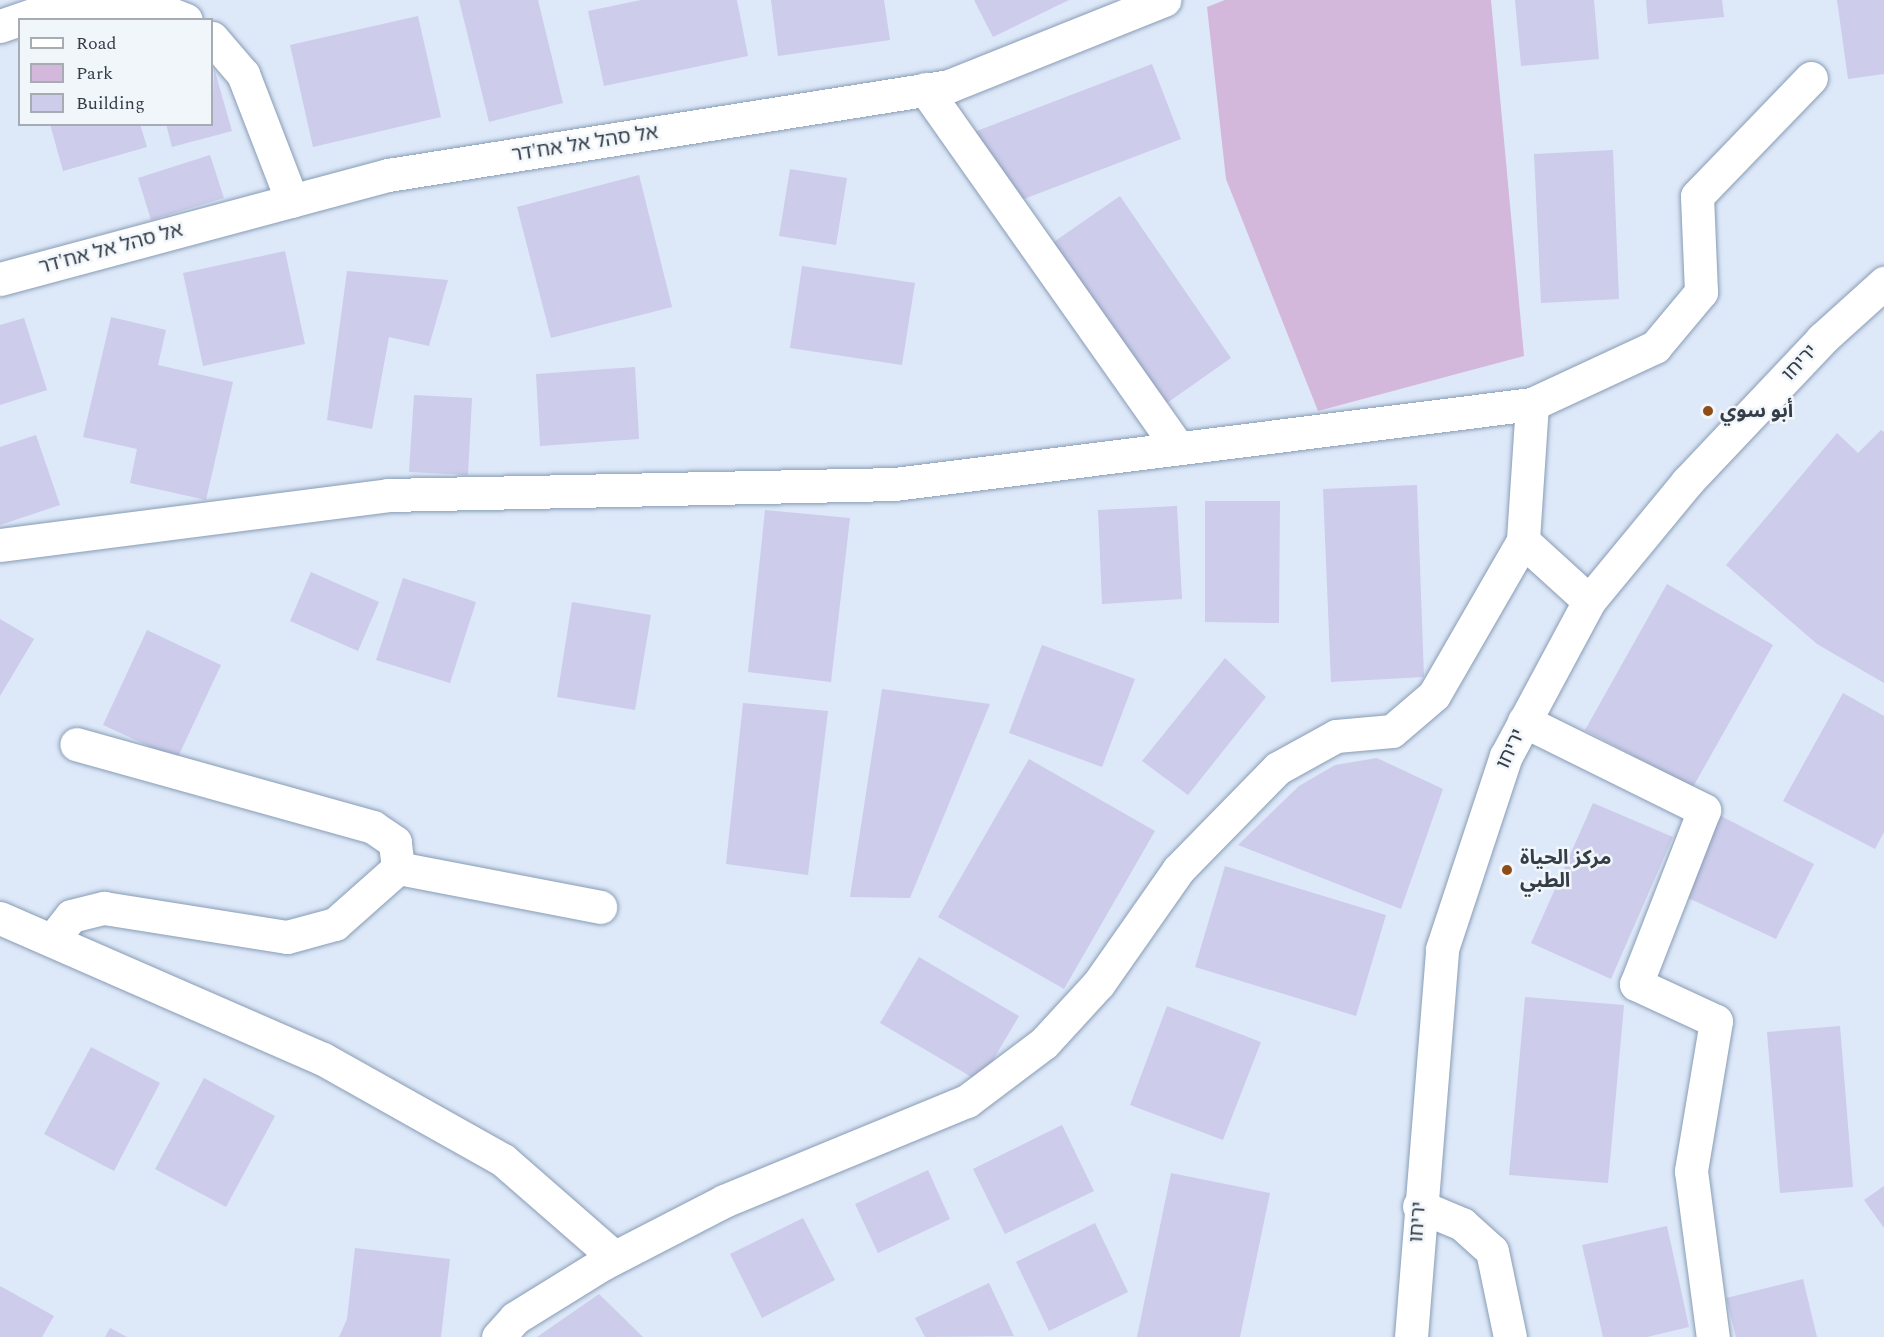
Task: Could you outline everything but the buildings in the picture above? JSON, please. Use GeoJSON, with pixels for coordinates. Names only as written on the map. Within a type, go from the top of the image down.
{"type":"FeatureCollection","features":[{"type":"Feature","properties":{"kind":"street","name":"אל סהל אל אח'דר"},"geometry":{"type":"LineString","coordinates":[[0,279],[388,175],[949,86],[1164,0]]}},
{"type":"Feature","properties":{"kind":"street"},"geometry":{"type":"LineString","coordinates":[[24,18],[53,8],[143,3],[181,18]]}},
{"type":"Feature","properties":{"kind":"street"},"geometry":{"type":"LineString","coordinates":[[0,26],[18,20]]}},
{"type":"Feature","properties":{"kind":"street"},"geometry":{"type":"LineString","coordinates":[[213,39],[243,74],[292,201]]}},
{"type":"Feature","properties":{"kind":"street"},"geometry":{"type":"LineString","coordinates":[[0,545],[388,495],[895,484],[1532,404],[1655,347],[1701,292],[1697,196],[1811,78]]}},
{"type":"Feature","properties":{"kind":"street"},"geometry":{"type":"LineString","coordinates":[[925,89],[1178,448]]}},
{"type":"Feature","properties":{"kind":"street","name":"יריחו"},"geometry":{"type":"LineString","coordinates":[[1411,1337],[1419,1206],[1442,949],[1506,756],[1589,601],[1687,482],[1822,339],[1884,283]]}},
{"type":"Feature","properties":{"kind":"street"},"geometry":{"type":"LineString","coordinates":[[498,1337],[515,1318],[614,1257],[724,1201],[967,1101],[1044,1043],[1099,983],[1178,870],[1278,768],[1336,736],[1392,731],[1434,695],[1523,541],[1532,404]]}},
{"type":"Feature","properties":{"kind":"street"},"geometry":{"type":"LineString","coordinates":[[1523,541],[1589,601]]}},
{"type":"Feature","properties":{"kind":"street"},"geometry":{"type":"LineString","coordinates":[[1524,721],[1704,810],[1636,984],[1716,1021],[1691,1171],[1713,1337]]}},
{"type":"Feature","properties":{"kind":"street"},"geometry":{"type":"LineString","coordinates":[[76,744],[373,827],[395,842],[398,868]]}},
{"type":"Feature","properties":{"kind":"street"},"geometry":{"type":"LineString","coordinates":[[53,939],[71,916],[104,908],[287,937],[335,924],[398,868]]}},
{"type":"Feature","properties":{"kind":"street"},"geometry":{"type":"LineString","coordinates":[[398,868],[600,907]]}},
{"type":"Feature","properties":{"kind":"street"},"geometry":{"type":"LineString","coordinates":[[0,918],[53,939],[323,1059],[503,1160],[614,1257]]}},
{"type":"Feature","properties":{"kind":"street"},"geometry":{"type":"LineString","coordinates":[[1419,1206],[1462,1224],[1492,1251],[1510,1337]]}},
{"type":"Feature","properties":{"kind":"green space"},"geometry":{"type":"Polygon","coordinates":[[[1225,0],[1491,0],[1524,356],[1318,411],[1226,179],[1207,7],[1225,0]]]}},
{"type":"Feature","properties":{"kind":"place","name":"أبو سوي"},"geometry":{"type":"Point","coordinates":[1708,411]}},
{"type":"Feature","properties":{"kind":"place","name":"مركز الحياة الطبي"},"geometry":{"type":"Point","coordinates":[1507,870]}}]}
